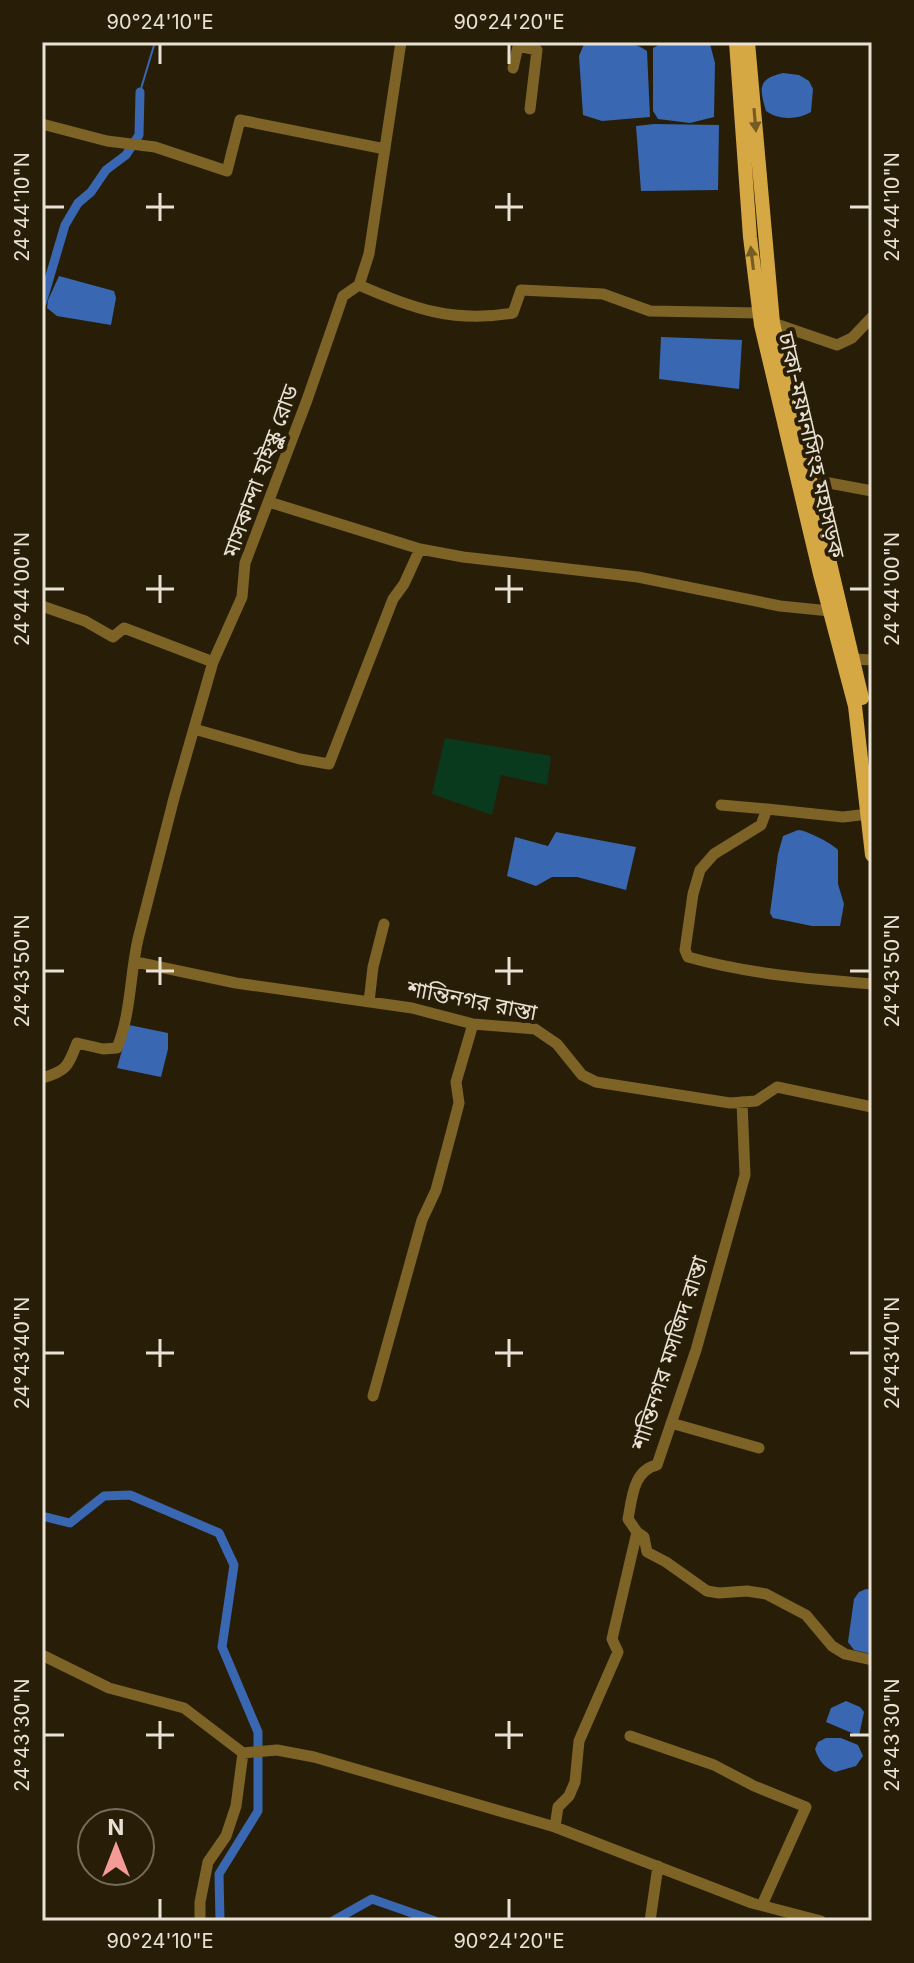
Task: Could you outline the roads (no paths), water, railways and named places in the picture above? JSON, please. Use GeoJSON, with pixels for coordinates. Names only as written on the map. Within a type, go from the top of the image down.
{"type":"FeatureCollection","features":[{"type":"Feature","properties":{"kind":"main road","name":"ঢাকা-ময়মনসিংহ মহাসড়ক"},"geometry":{"type":"LineString","coordinates":[[736,42],[750,237],[759,313],[855,706],[872,855]]}},
{"type":"Feature","properties":{"kind":"main road","name":"ঢাকা-ময়মনসিংহ মহাসড়ক"},"geometry":{"type":"LineString","coordinates":[[748,42],[773,323],[854,659],[872,763]]}},
{"type":"Feature","properties":{"kind":"street","name":"মাসকান্দা হাইস্কুল রোড"},"geometry":{"type":"LineString","coordinates":[[42,1078],[58,1074],[68,1066],[77,1043],[103,1049],[117,1048],[123,1034],[138,939],[213,662],[242,597],[245,563],[343,296],[359,285],[369,254],[401,42]]}},
{"type":"Feature","properties":{"kind":"street"},"geometry":{"type":"LineString","coordinates":[[513,68],[519,44],[537,50],[530,109]]}},
{"type":"Feature","properties":{"kind":"street"},"geometry":{"type":"LineString","coordinates":[[42,124],[107,141],[155,147],[227,171],[240,120],[385,149]]}},
{"type":"Feature","properties":{"kind":"street"},"geometry":{"type":"LineString","coordinates":[[359,285],[405,306],[483,318],[513,313],[521,290],[603,294],[650,311],[759,313]]}},
{"type":"Feature","properties":{"kind":"street"},"geometry":{"type":"LineString","coordinates":[[773,323],[837,345],[852,338],[872,317]]}},
{"type":"Feature","properties":{"kind":"street"},"geometry":{"type":"LineString","coordinates":[[824,482],[872,491]]}},
{"type":"Feature","properties":{"kind":"street"},"geometry":{"type":"LineString","coordinates":[[269,502],[348,524],[420,549],[463,557],[638,577],[780,606],[830,611]]}},
{"type":"Feature","properties":{"kind":"street"},"geometry":{"type":"LineString","coordinates":[[194,729],[300,759],[329,764],[393,599],[404,584],[420,549]]}},
{"type":"Feature","properties":{"kind":"street"},"geometry":{"type":"LineString","coordinates":[[42,606],[85,621],[113,637],[124,628],[213,662]]}},
{"type":"Feature","properties":{"kind":"street"},"geometry":{"type":"LineString","coordinates":[[854,659],[872,660]]}},
{"type":"Feature","properties":{"kind":"street"},"geometry":{"type":"LineString","coordinates":[[721,805],[843,817],[869,814]]}},
{"type":"Feature","properties":{"kind":"street"},"geometry":{"type":"LineString","coordinates":[[767,809],[761,825],[714,854],[700,870],[685,950],[688,957],[796,978],[872,984]]}},
{"type":"Feature","properties":{"kind":"street"},"geometry":{"type":"LineString","coordinates":[[369,1002],[373,967],[384,924]]}},
{"type":"Feature","properties":{"kind":"street","name":"শান্তিনগর রাস্তা"},"geometry":{"type":"LineString","coordinates":[[136,962],[236,983],[412,1008],[473,1024],[535,1029],[557,1044],[582,1075],[596,1082],[730,1103],[756,1101],[777,1087],[872,1107]]}},
{"type":"Feature","properties":{"kind":"street"},"geometry":{"type":"LineString","coordinates":[[373,1396],[426,1209],[436,1190],[459,1103],[456,1082],[473,1024]]}},
{"type":"Feature","properties":{"kind":"street","name":"শান্তিনগর মসজিদ রাস্তা"},"geometry":{"type":"LineString","coordinates":[[555,1827],[558,1807],[569,1796],[575,1782],[579,1741],[618,1652],[612,1639],[637,1532],[628,1519],[634,1490],[640,1474],[647,1467],[657,1465],[696,1350],[745,1175],[742,1102]]}},
{"type":"Feature","properties":{"kind":"street"},"geometry":{"type":"LineString","coordinates":[[671,1423],[759,1448]]}},
{"type":"Feature","properties":{"kind":"street"},"geometry":{"type":"LineString","coordinates":[[637,1532],[644,1537],[647,1552],[707,1591],[766,1594],[810,1618],[832,1646],[845,1654],[872,1660]]}},
{"type":"Feature","properties":{"kind":"street"},"geometry":{"type":"LineString","coordinates":[[42,1655],[109,1688],[184,1708],[245,1753],[276,1750],[314,1757],[555,1827],[762,1905],[821,1921]]}},
{"type":"Feature","properties":{"kind":"street"},"geometry":{"type":"LineString","coordinates":[[630,1736],[714,1765],[754,1786],[806,1807],[762,1905]]}},
{"type":"Feature","properties":{"kind":"street"},"geometry":{"type":"LineString","coordinates":[[200,1921],[200,1902],[208,1862],[226,1836],[236,1806],[245,1753]]}},
{"type":"Feature","properties":{"kind":"street"},"geometry":{"type":"LineString","coordinates":[[650,1921],[658,1866]]}},
{"type":"Feature","properties":{"kind":"water"},"geometry":{"type":"Polygon","coordinates":[[[664,42],[710,44],[715,63],[714,117],[690,123],[658,119],[653,111],[653,48],[664,42]]]}},
{"type":"Feature","properties":{"kind":"water"},"geometry":{"type":"Polygon","coordinates":[[[614,43],[642,47],[647,51],[650,117],[602,121],[583,115],[579,56],[584,44],[614,43]]]}},
{"type":"Feature","properties":{"kind":"water"},"geometry":{"type":"Polygon","coordinates":[[[783,73],[799,75],[809,81],[813,89],[811,112],[788,118],[766,111],[762,85],[769,78],[783,73]]]}},
{"type":"Feature","properties":{"kind":"water"},"geometry":{"type":"Polygon","coordinates":[[[719,125],[718,190],[641,191],[636,126],[719,125]]]}},
{"type":"Feature","properties":{"kind":"water"},"geometry":{"type":"Polygon","coordinates":[[[59,276],[114,291],[116,298],[111,325],[57,316],[47,308],[59,276]]]}},
{"type":"Feature","properties":{"kind":"water"},"geometry":{"type":"Polygon","coordinates":[[[661,337],[742,340],[739,389],[659,379],[661,337]]]}},
{"type":"Feature","properties":{"kind":"water"},"geometry":{"type":"Polygon","coordinates":[[[798,830],[838,850],[838,884],[844,904],[840,926],[812,926],[773,918],[770,913],[783,836],[798,830]]]}},
{"type":"Feature","properties":{"kind":"water"},"geometry":{"type":"Polygon","coordinates":[[[556,832],[636,847],[626,890],[577,877],[552,877],[536,886],[507,876],[515,837],[548,846],[556,832]]]}},
{"type":"Feature","properties":{"kind":"water"},"geometry":{"type":"Polygon","coordinates":[[[129,1025],[168,1033],[168,1049],[161,1077],[117,1068],[129,1025]]]}},
{"type":"Feature","properties":{"kind":"water"},"geometry":{"type":"Polygon","coordinates":[[[866,1589],[872,1590],[872,1654],[854,1650],[848,1642],[854,1599],[866,1589]]]}},
{"type":"Feature","properties":{"kind":"water"},"geometry":{"type":"Polygon","coordinates":[[[846,1701],[864,1712],[859,1736],[826,1722],[831,1708],[846,1701]]]}},
{"type":"Feature","properties":{"kind":"water"},"geometry":{"type":"Polygon","coordinates":[[[826,1738],[841,1738],[858,1745],[863,1756],[856,1766],[835,1772],[822,1763],[815,1749],[818,1742],[826,1738]]]}},
{"type":"Feature","properties":{"kind":"waterway"},"geometry":{"type":"LineString","coordinates":[[140,92],[155,42]]}},
{"type":"Feature","properties":{"kind":"waterway"},"geometry":{"type":"LineString","coordinates":[[42,303],[65,225],[78,203],[91,192],[106,170],[126,155],[139,135],[140,92]]}},
{"type":"Feature","properties":{"kind":"waterway"},"geometry":{"type":"LineString","coordinates":[[42,1516],[70,1523],[104,1496],[130,1495],[219,1533],[234,1565],[222,1647],[258,1732],[258,1811],[219,1874],[220,1921]]}},
{"type":"Feature","properties":{"kind":"waterway"},"geometry":{"type":"LineString","coordinates":[[333,1921],[372,1899],[435,1921]]}}]}
